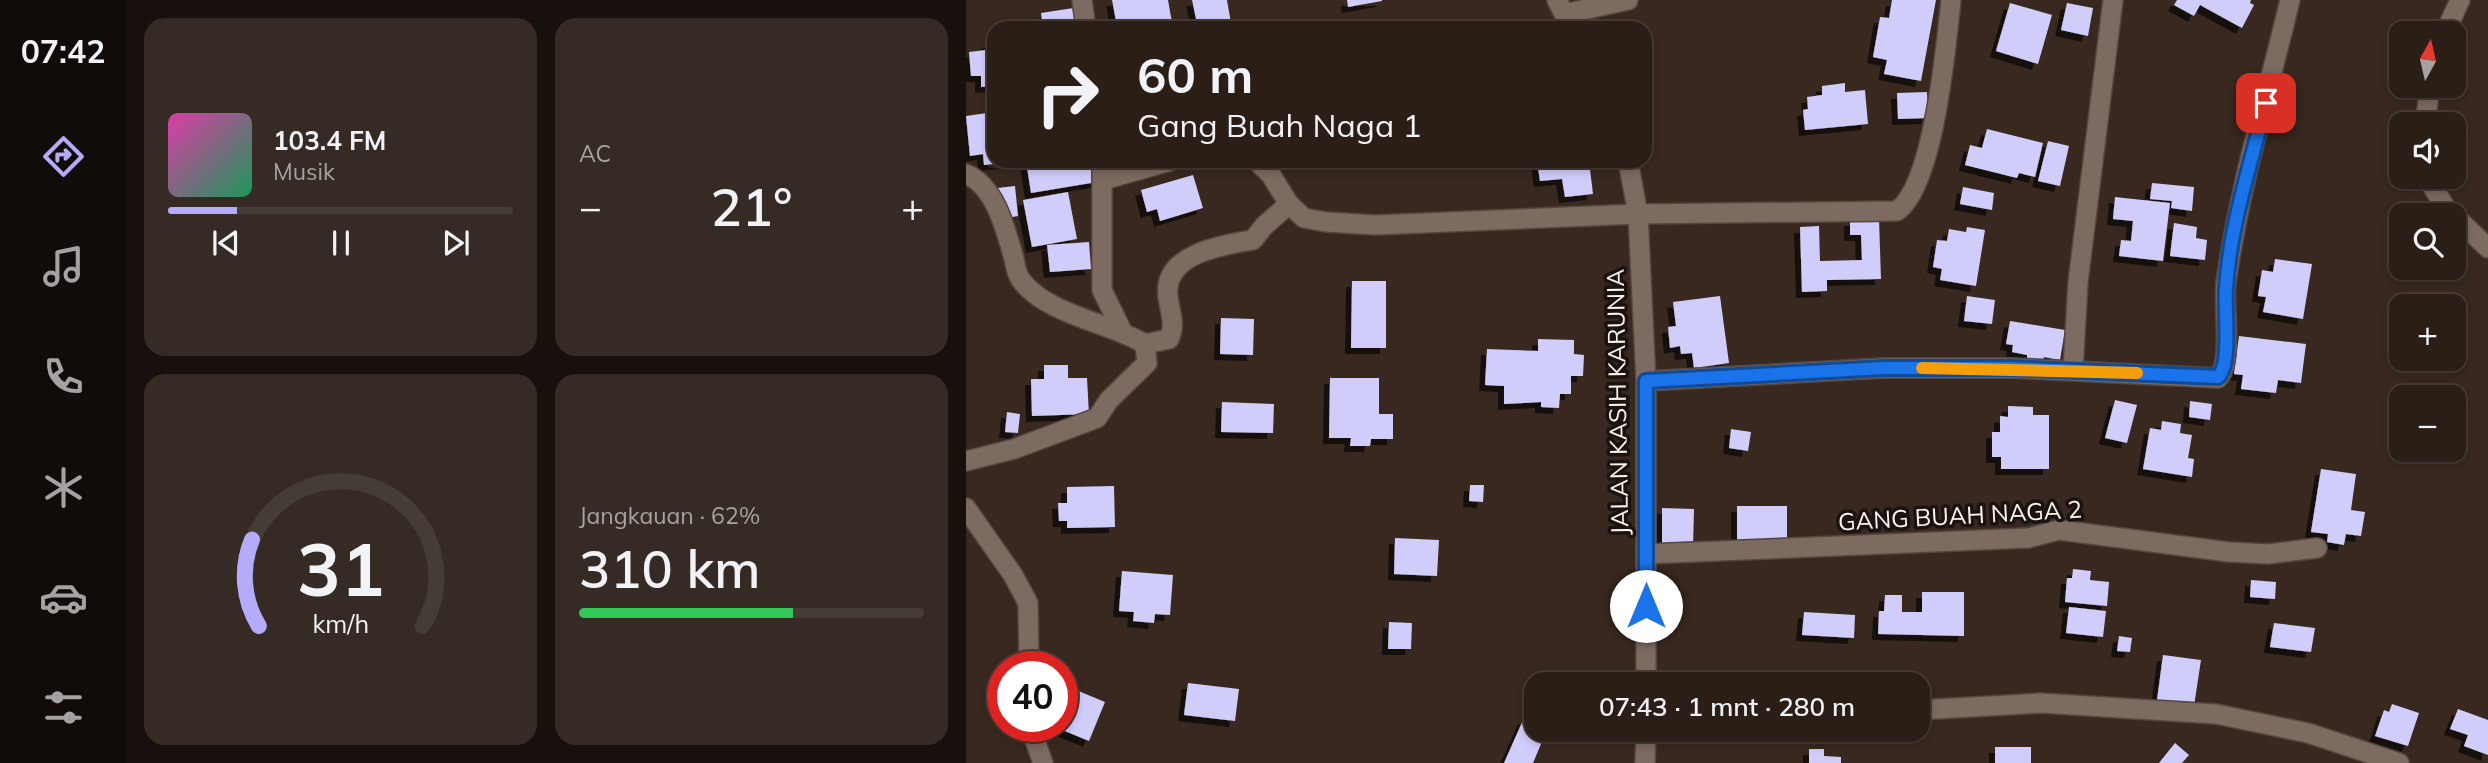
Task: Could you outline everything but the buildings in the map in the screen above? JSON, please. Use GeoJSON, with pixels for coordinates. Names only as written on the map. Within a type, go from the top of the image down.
{"type":"FeatureCollection","features":[{"type":"Feature","properties":{"kind":"street"},"geometry":{"type":"LineString","coordinates":[[1082,0],[1085,21]]}},
{"type":"Feature","properties":{"kind":"street"},"geometry":{"type":"LineString","coordinates":[[1564,14],[1628,0]]}},
{"type":"Feature","properties":{"kind":"street"},"geometry":{"type":"LineString","coordinates":[[1264,168],[1289,204],[1304,218],[1376,225],[1638,214],[1896,211],[1912,195],[1932,139],[1951,0]]}},
{"type":"Feature","properties":{"kind":"street"},"geometry":{"type":"LineString","coordinates":[[2073,370],[2078,282],[2113,0]]}},
{"type":"Feature","properties":{"kind":"street"},"geometry":{"type":"LineString","coordinates":[[1646,381],[1885,368],[2073,370],[2218,377],[2222,373],[2226,350],[2226,285],[2235,232],[2290,0]]}},
{"type":"Feature","properties":{"kind":"street"},"geometry":{"type":"LineString","coordinates":[[2450,21],[2460,0]]}},
{"type":"Feature","properties":{"kind":"street"},"geometry":{"type":"LineString","coordinates":[[1121,330],[1102,290],[1103,171],[1123,168]]}},
{"type":"Feature","properties":{"kind":"street","name":"JALAN KASIH KARUNIA"},"geometry":{"type":"LineString","coordinates":[[1629,168],[1638,214],[1646,381],[1646,672]]}},
{"type":"Feature","properties":{"kind":"street"},"geometry":{"type":"LineString","coordinates":[[966,174],[984,183],[1009,242],[1020,279],[1043,300],[1121,330],[1145,344],[1169,339],[1173,330],[1167,281],[1174,269],[1222,245],[1253,240],[1264,226],[1289,204]]}},
{"type":"Feature","properties":{"kind":"street"},"geometry":{"type":"LineString","coordinates":[[2434,189],[2445,206],[2488,248]]}},
{"type":"Feature","properties":{"kind":"street"},"geometry":{"type":"LineString","coordinates":[[966,461],[1014,449],[1097,418],[1109,400],[1147,363],[1145,344]]}},
{"type":"Feature","properties":{"kind":"street"},"geometry":{"type":"LineString","coordinates":[[966,509],[1013,575],[1028,603],[1029,651]]}},
{"type":"Feature","properties":{"kind":"street","name":"GANG BUAH NAGA 2"},"geometry":{"type":"LineString","coordinates":[[1646,554],[2028,538],[2059,530],[2229,552],[2268,554],[2317,548]]}},
{"type":"Feature","properties":{"kind":"street"},"geometry":{"type":"LineString","coordinates":[[1930,709],[2041,704],[2216,714],[2308,733],[2399,763]]}},
{"type":"Feature","properties":{"kind":"street"},"geometry":{"type":"LineString","coordinates":[[1036,742],[1043,763]]}},
{"type":"Feature","properties":{"kind":"street"},"geometry":{"type":"LineString","coordinates":[[1645,763],[1646,742]]}},
{"type":"Feature","properties":{"kind":"slow traffic"},"geometry":{"type":"LineString","coordinates":[[1922,368],[2137,373]]}},
{"type":"Feature","properties":{"kind":"route"},"geometry":{"type":"LineString","coordinates":[[1646,606],[1646,381],[1885,368],[2011,368],[2218,377],[2222,373],[2226,350],[2226,285],[2235,232],[2266,103]]}}]}
